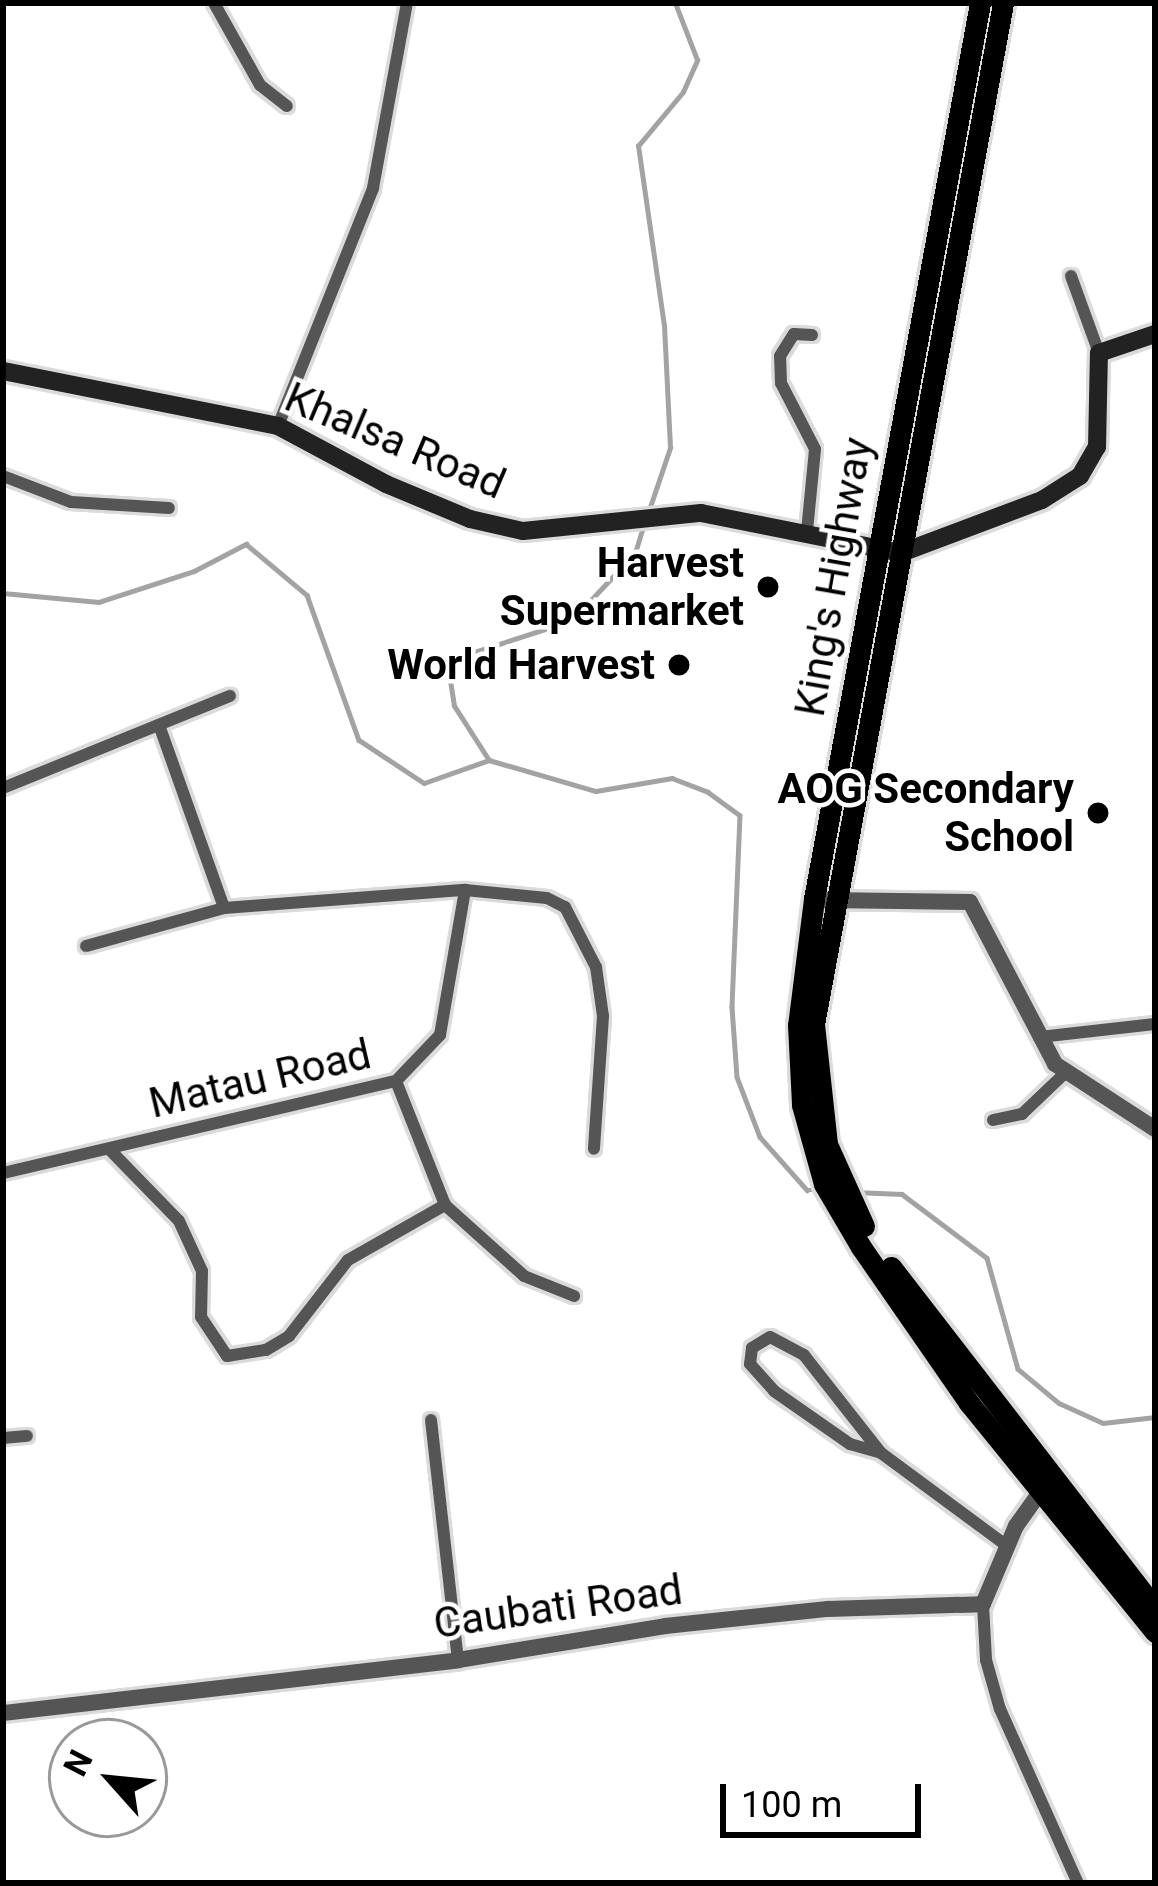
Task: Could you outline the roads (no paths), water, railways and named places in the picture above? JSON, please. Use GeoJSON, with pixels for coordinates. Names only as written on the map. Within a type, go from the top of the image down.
{"type":"FeatureCollection","features":[{"type":"Feature","properties":{"kind":"highway","name":"King's Highway"},"geometry":{"type":"LineString","coordinates":[[890,550],[980,3]]}},
{"type":"Feature","properties":{"kind":"highway","name":"King's Highway"},"geometry":{"type":"LineString","coordinates":[[1003,3],[823,900],[814,1063],[832,1182],[844,1208],[1155,1632]]}},
{"type":"Feature","properties":{"kind":"highway","name":"King's Highway"},"geometry":{"type":"LineString","coordinates":[[1045,1485],[1155,1608]]}},
{"type":"Feature","properties":{"kind":"main road"},"geometry":{"type":"LineString","coordinates":[[890,550],[1042,500],[1080,476],[1097,447],[1100,353],[1155,334]]}},
{"type":"Feature","properties":{"kind":"main road","name":"Khalsa Road"},"geometry":{"type":"LineString","coordinates":[[3,371],[278,426],[470,519],[558,533],[701,513],[890,550]]}},
{"type":"Feature","properties":{"kind":"street"},"geometry":{"type":"LineString","coordinates":[[214,3],[260,85],[287,106]]}},
{"type":"Feature","properties":{"kind":"street"},"geometry":{"type":"LineString","coordinates":[[278,426],[373,188],[406,3]]}},
{"type":"Feature","properties":{"kind":"street"},"geometry":{"type":"LineString","coordinates":[[1071,276],[1100,353]]}},
{"type":"Feature","properties":{"kind":"street"},"geometry":{"type":"LineString","coordinates":[[807,531],[814,449],[781,383],[780,356],[794,334],[812,335]]}},
{"type":"Feature","properties":{"kind":"street"},"geometry":{"type":"LineString","coordinates":[[3,476],[71,502],[169,508]]}},
{"type":"Feature","properties":{"kind":"street"},"geometry":{"type":"LineString","coordinates":[[3,788],[230,696]]}},
{"type":"Feature","properties":{"kind":"street"},"geometry":{"type":"LineString","coordinates":[[159,725],[224,908]]}},
{"type":"Feature","properties":{"kind":"street"},"geometry":{"type":"LineString","coordinates":[[86,946],[224,908],[465,890],[547,898],[565,907],[583,935],[603,1016],[594,1149]]}},
{"type":"Feature","properties":{"kind":"street","name":"Matau Road"},"geometry":{"type":"LineString","coordinates":[[3,1173],[396,1082],[440,1035],[465,890]]}},
{"type":"Feature","properties":{"kind":"street"},"geometry":{"type":"LineString","coordinates":[[823,900],[970,902],[1000,947],[1038,1038],[1064,1074],[1155,1129]]}},
{"type":"Feature","properties":{"kind":"street"},"geometry":{"type":"LineString","coordinates":[[1038,1038],[1155,1024]]}},
{"type":"Feature","properties":{"kind":"street"},"geometry":{"type":"LineString","coordinates":[[993,1120],[1022,1114],[1064,1074]]}},
{"type":"Feature","properties":{"kind":"street"},"geometry":{"type":"LineString","coordinates":[[396,1082],[446,1205],[524,1276],[574,1296]]}},
{"type":"Feature","properties":{"kind":"street"},"geometry":{"type":"LineString","coordinates":[[109,1149],[179,1221],[202,1271],[201,1317],[227,1356],[266,1350],[289,1336],[348,1261],[446,1205]]}},
{"type":"Feature","properties":{"kind":"street"},"geometry":{"type":"LineString","coordinates":[[881,1453],[850,1444],[774,1391],[750,1364],[752,1348],[770,1337],[804,1355],[881,1453],[1007,1546]]}},
{"type":"Feature","properties":{"kind":"street"},"geometry":{"type":"LineString","coordinates":[[431,1420],[458,1660]]}},
{"type":"Feature","properties":{"kind":"street"},"geometry":{"type":"LineString","coordinates":[[3,1438],[27,1436]]}},
{"type":"Feature","properties":{"kind":"street"},"geometry":{"type":"LineString","coordinates":[[1045,1485],[1007,1546],[983,1604],[986,1660],[1000,1709],[1078,1883]]}},
{"type":"Feature","properties":{"kind":"street","name":"Caubati Road"},"geometry":{"type":"LineString","coordinates":[[3,1714],[458,1660],[828,1609],[983,1604]]}},
{"type":"Feature","properties":{"kind":"waterway"},"geometry":{"type":"LineString","coordinates":[[648,513],[670,448],[664,326],[638,146],[683,92],[697,60],[675,3]]}},
{"type":"Feature","properties":{"kind":"waterway"},"geometry":{"type":"LineString","coordinates":[[488,759],[454,706],[450,681],[459,657],[548,628],[589,602],[635,553],[644,524]]}},
{"type":"Feature","properties":{"kind":"waterway"},"geometry":{"type":"LineString","coordinates":[[3,593],[99,602],[194,571],[246,544],[307,595],[359,740],[424,783],[489,760],[596,791],[672,778],[708,792],[740,815],[732,1007],[737,1077],[760,1137],[807,1190],[819,1190]]}},
{"type":"Feature","properties":{"kind":"waterway"},"geometry":{"type":"LineString","coordinates":[[854,1192],[902,1194],[987,1258],[1018,1369],[1059,1403],[1103,1423],[1155,1417]]}},
{"type":"Feature","properties":{"kind":"place","name":"Harvest Supermarket"},"geometry":{"type":"Point","coordinates":[768,587]}},
{"type":"Feature","properties":{"kind":"place","name":"World Harvest"},"geometry":{"type":"Point","coordinates":[679,665]}},
{"type":"Feature","properties":{"kind":"place","name":"AOG Secondary School"},"geometry":{"type":"Point","coordinates":[1098,813]}}]}
